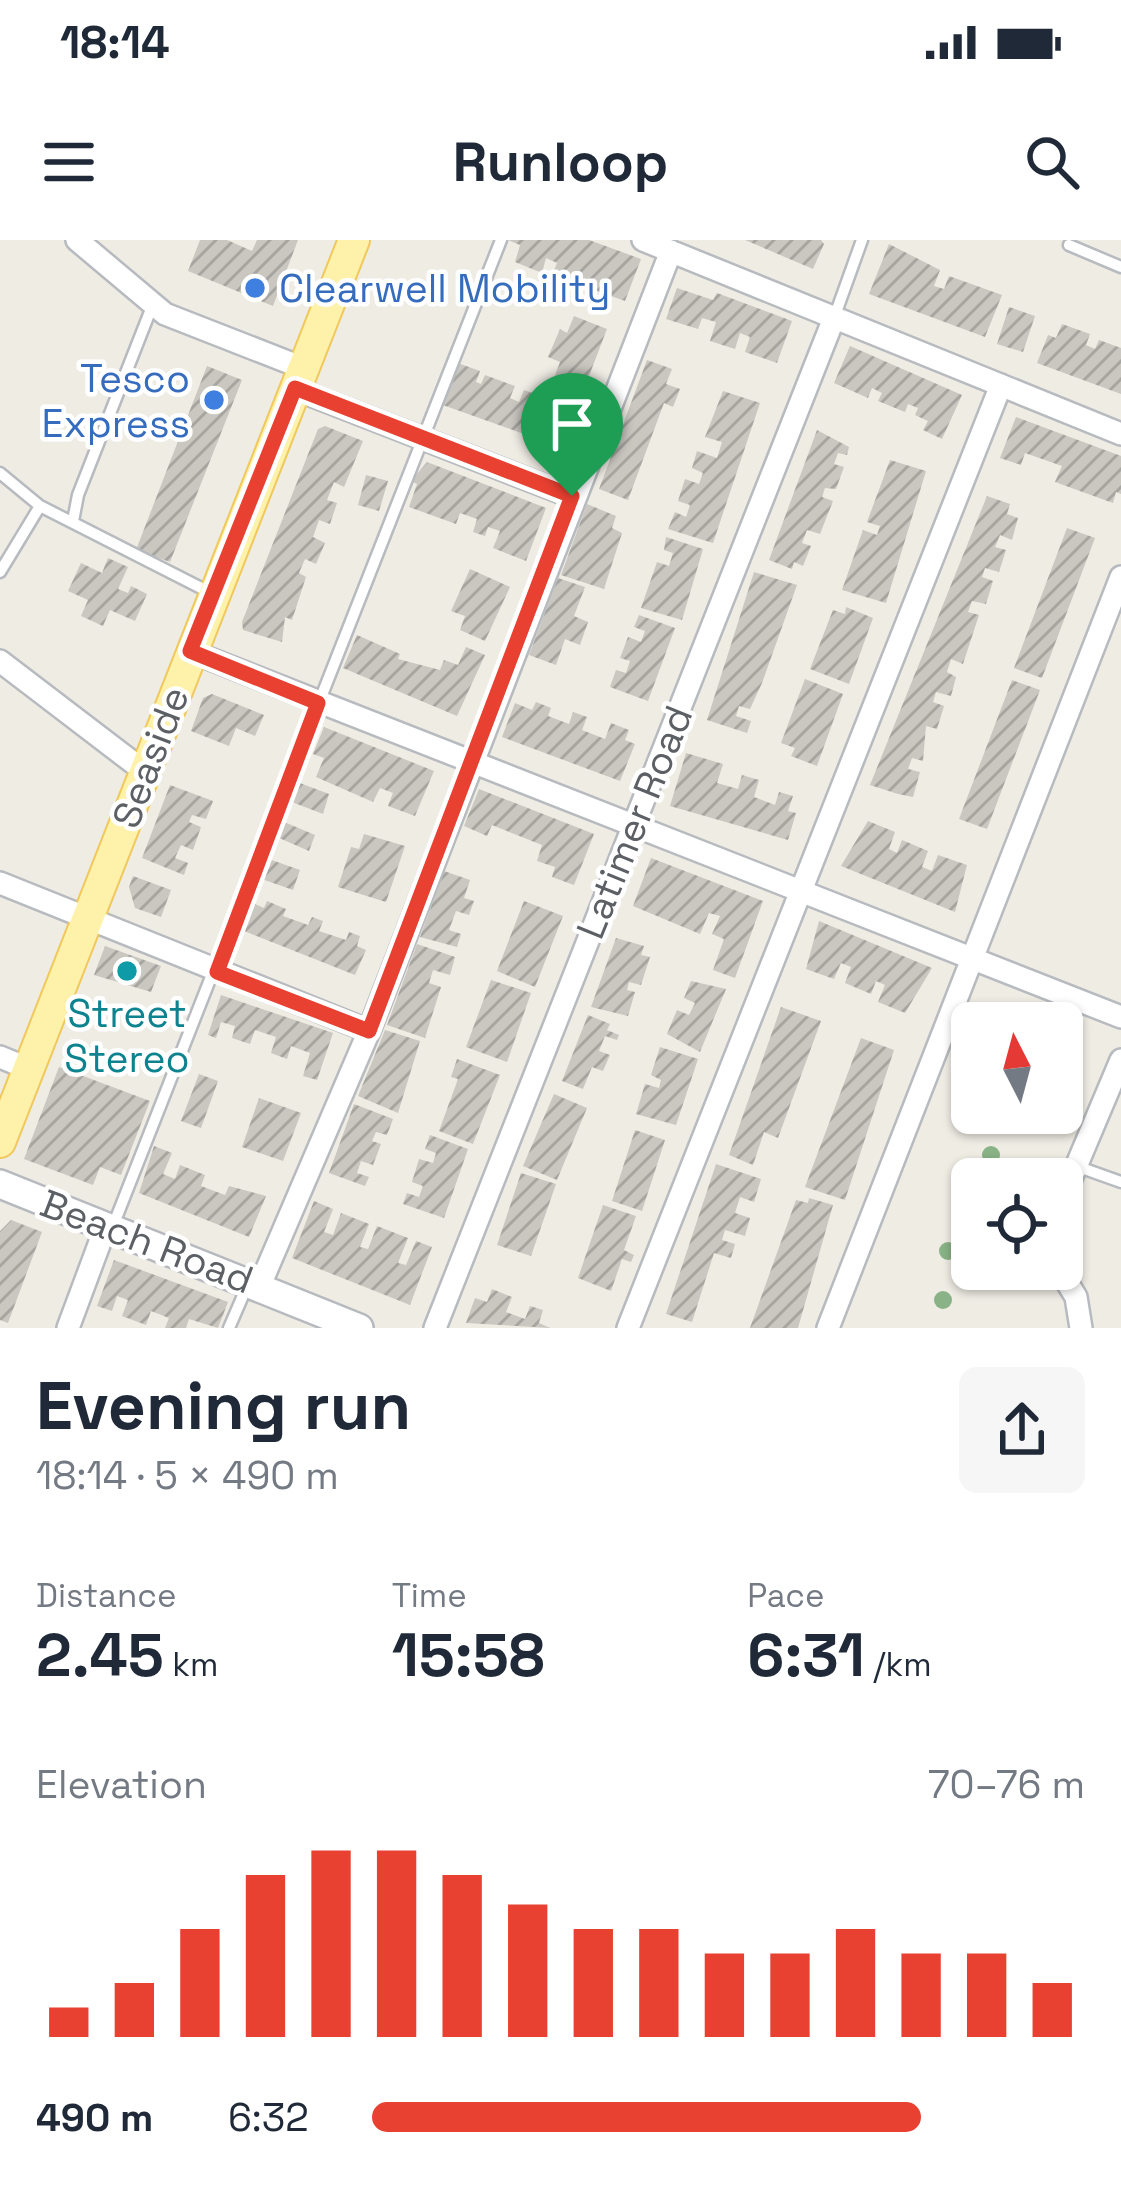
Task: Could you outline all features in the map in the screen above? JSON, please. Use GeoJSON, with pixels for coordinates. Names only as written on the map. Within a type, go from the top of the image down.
{"type":"FeatureCollection","features":[{"type":"Feature","properties":{"kind":"main road","name":"Seaside"},"geometry":{"type":"LineString","coordinates":[[0,1142],[14,1063],[87,922],[355,240]]}},
{"type":"Feature","properties":{"kind":"main road","name":"Beach Road"},"geometry":{"type":"LineString","coordinates":[[0,1184],[359,1328]]}},
{"type":"Feature","properties":{"kind":"street"},"geometry":{"type":"LineString","coordinates":[[76,240],[165,314],[421,438],[572,496]]}},
{"type":"Feature","properties":{"kind":"street"},"geometry":{"type":"LineString","coordinates":[[643,240],[1121,434]]}},
{"type":"Feature","properties":{"kind":"street"},"geometry":{"type":"LineString","coordinates":[[255,1283],[369,1031],[670,251]]}},
{"type":"Feature","properties":{"kind":"street","name":"Latimer Road"},"geometry":{"type":"LineString","coordinates":[[436,1328],[834,318]]}},
{"type":"Feature","properties":{"kind":"street"},"geometry":{"type":"LineString","coordinates":[[628,1328],[1000,385]]}},
{"type":"Feature","properties":{"kind":"street"},"geometry":{"type":"LineString","coordinates":[[828,1328],[1121,577]]}},
{"type":"Feature","properties":{"kind":"street"},"geometry":{"type":"LineString","coordinates":[[190,651],[1121,1017]]}},
{"type":"Feature","properties":{"kind":"street"},"geometry":{"type":"LineString","coordinates":[[0,661],[144,771]]}},
{"type":"Feature","properties":{"kind":"street"},"geometry":{"type":"LineString","coordinates":[[0,884],[369,1031]]}},
{"type":"Feature","properties":{"kind":"street"},"geometry":{"type":"LineString","coordinates":[[1079,1158],[1121,1060]]}},
{"type":"Feature","properties":{"kind":"street"},"geometry":{"type":"LineString","coordinates":[[68,1328],[109,1228]]}},
{"type":"Feature","properties":{"kind":"street"},"geometry":{"type":"LineString","coordinates":[[1072,1290],[1081,1328]]}},
{"type":"Feature","properties":{"kind":"lane"},"geometry":{"type":"LineString","coordinates":[[109,1228],[217,972],[501,240]]}},
{"type":"Feature","properties":{"kind":"lane"},"geometry":{"type":"LineString","coordinates":[[834,318],[862,240]]}},
{"type":"Feature","properties":{"kind":"lane"},"geometry":{"type":"LineString","coordinates":[[1069,245],[1121,267]]}},
{"type":"Feature","properties":{"kind":"lane"},"geometry":{"type":"LineString","coordinates":[[73,521],[78,495],[153,304]]}},
{"type":"Feature","properties":{"kind":"lane"},"geometry":{"type":"LineString","coordinates":[[0,473],[40,506],[214,595]]}},
{"type":"Feature","properties":{"kind":"lane"},"geometry":{"type":"LineString","coordinates":[[0,572],[40,506]]}},
{"type":"Feature","properties":{"kind":"lane"},"geometry":{"type":"LineString","coordinates":[[1083,1168],[1121,1182]]}},
{"type":"Feature","properties":{"kind":"lane"},"geometry":{"type":"LineString","coordinates":[[229,1328],[255,1283]]}},
{"type":"Feature","properties":{"kind":"building","name":"Clearwell Mobility"},"geometry":{"type":"Polygon","coordinates":[[[200,240],[227,240],[252,251],[257,240],[298,240],[273,306],[188,271],[200,240]]]}},
{"type":"Feature","properties":{"kind":"building"},"geometry":{"type":"Polygon","coordinates":[[[508,240],[589,240],[641,259],[625,301],[552,275],[557,263],[546,258],[542,273],[515,262],[520,245],[508,240]]]}},
{"type":"Feature","properties":{"kind":"building"},"geometry":{"type":"Polygon","coordinates":[[[745,240],[821,240],[824,244],[813,269],[745,240]]]}},
{"type":"Feature","properties":{"kind":"building"},"geometry":{"type":"Polygon","coordinates":[[[889,244],[940,270],[934,286],[944,289],[949,276],[1002,295],[985,337],[869,294],[889,244]]]}},
{"type":"Feature","properties":{"kind":"building"},"geometry":{"type":"Polygon","coordinates":[[[677,288],[713,300],[717,293],[792,321],[777,363],[745,352],[750,337],[740,333],[735,349],[710,341],[716,322],[702,318],[698,329],[666,319],[677,288]]]}},
{"type":"Feature","properties":{"kind":"building"},"geometry":{"type":"Polygon","coordinates":[[[1009,307],[1035,316],[1023,352],[997,344],[1009,307]]]}},
{"type":"Feature","properties":{"kind":"building"},"geometry":{"type":"Polygon","coordinates":[[[574,316],[607,329],[584,389],[554,378],[560,362],[548,357],[560,329],[567,333],[574,316]]]}},
{"type":"Feature","properties":{"kind":"building"},"geometry":{"type":"Polygon","coordinates":[[[1062,324],[1090,334],[1086,345],[1095,349],[1099,340],[1121,348],[1121,394],[1037,363],[1048,335],[1056,338],[1062,324]]]}},
{"type":"Feature","properties":{"kind":"building"},"geometry":{"type":"Polygon","coordinates":[[[850,346],[962,395],[942,439],[923,430],[928,421],[915,415],[918,408],[908,404],[905,412],[878,401],[882,393],[872,388],[868,398],[834,383],[850,346]]]}},
{"type":"Feature","properties":{"kind":"building"},"geometry":{"type":"Polygon","coordinates":[[[647,360],[672,369],[666,384],[680,389],[673,407],[664,403],[628,500],[599,489],[647,360]]]}},
{"type":"Feature","properties":{"kind":"building"},"geometry":{"type":"Polygon","coordinates":[[[455,362],[480,371],[476,382],[481,384],[485,375],[515,386],[510,398],[519,402],[524,390],[577,409],[563,448],[440,404],[455,362]]]}},
{"type":"Feature","properties":{"kind":"building"},"geometry":{"type":"Polygon","coordinates":[[[207,366],[242,380],[170,562],[136,550],[207,366]]]}},
{"type":"Feature","properties":{"kind":"building"},"geometry":{"type":"Polygon","coordinates":[[[723,391],[760,403],[713,543],[668,529],[675,512],[686,517],[690,505],[678,501],[685,479],[699,484],[703,473],[692,468],[697,451],[717,458],[722,442],[705,437],[723,391]]]}},
{"type":"Feature","properties":{"kind":"building"},"geometry":{"type":"Polygon","coordinates":[[[1016,417],[1121,456],[1121,494],[1116,492],[1113,503],[1055,482],[1062,466],[1025,453],[1021,465],[1000,458],[1016,417]]]}},
{"type":"Feature","properties":{"kind":"building"},"geometry":{"type":"Polygon","coordinates":[[[325,426],[363,441],[344,487],[334,482],[327,500],[337,503],[330,524],[319,520],[313,537],[325,543],[316,564],[305,559],[299,573],[306,577],[292,620],[285,617],[282,642],[243,630],[242,622],[318,429],[325,426]]]}},
{"type":"Feature","properties":{"kind":"building"},"geometry":{"type":"Polygon","coordinates":[[[817,430],[849,447],[847,455],[838,453],[834,464],[844,467],[836,489],[825,488],[822,497],[833,501],[820,534],[807,530],[802,543],[811,546],[803,566],[794,562],[792,569],[769,560],[817,430]]]}},
{"type":"Feature","properties":{"kind":"building"},"geometry":{"type":"Polygon","coordinates":[[[890,460],[926,471],[886,603],[842,590],[863,530],[877,535],[880,526],[867,522],[890,460]]]}},
{"type":"Feature","properties":{"kind":"building"},"geometry":{"type":"Polygon","coordinates":[[[427,462],[546,508],[526,561],[493,548],[500,531],[488,527],[485,536],[473,532],[477,519],[460,513],[456,524],[409,507],[417,484],[411,481],[427,462]]]}},
{"type":"Feature","properties":{"kind":"building"},"geometry":{"type":"Polygon","coordinates":[[[366,475],[388,481],[379,511],[358,505],[366,475]]]}},
{"type":"Feature","properties":{"kind":"building"},"geometry":{"type":"Polygon","coordinates":[[[987,496],[1010,504],[1007,514],[1018,518],[1012,540],[1000,535],[995,547],[1006,550],[999,572],[985,568],[982,577],[993,581],[986,604],[972,601],[968,612],[979,615],[963,664],[951,659],[947,672],[956,677],[951,696],[936,692],[933,702],[944,706],[937,729],[926,726],[923,761],[912,758],[908,769],[920,772],[913,797],[870,785],[987,496]]]}},
{"type":"Feature","properties":{"kind":"building"},"geometry":{"type":"Polygon","coordinates":[[[587,504],[616,516],[612,528],[622,533],[604,589],[561,575],[587,504]]]}},
{"type":"Feature","properties":{"kind":"building"},"geometry":{"type":"Polygon","coordinates":[[[1067,528],[1095,538],[1042,678],[1014,668],[1067,528]]]}},
{"type":"Feature","properties":{"kind":"building"},"geometry":{"type":"Polygon","coordinates":[[[666,537],[703,549],[682,620],[641,608],[657,562],[669,566],[673,553],[664,550],[666,537]]]}},
{"type":"Feature","properties":{"kind":"building"},"geometry":{"type":"Polygon","coordinates":[[[108,558],[128,567],[118,589],[128,593],[131,586],[147,594],[135,621],[110,610],[103,626],[81,616],[88,600],[68,591],[81,563],[102,573],[108,558]]]}},
{"type":"Feature","properties":{"kind":"building"},"geometry":{"type":"Polygon","coordinates":[[[470,569],[510,587],[485,641],[460,630],[465,616],[451,611],[470,569]]]}},
{"type":"Feature","properties":{"kind":"building"},"geometry":{"type":"Polygon","coordinates":[[[754,572],[797,585],[750,709],[739,706],[736,716],[751,721],[747,733],[707,720],[754,572]]]}},
{"type":"Feature","properties":{"kind":"building"},"geometry":{"type":"Polygon","coordinates":[[[558,578],[585,587],[574,616],[588,622],[580,645],[565,639],[556,665],[529,655],[558,578]]]}},
{"type":"Feature","properties":{"kind":"building"},"geometry":{"type":"Polygon","coordinates":[[[846,607],[873,618],[849,684],[810,669],[833,610],[845,614],[846,607]]]}},
{"type":"Feature","properties":{"kind":"building"},"geometry":{"type":"Polygon","coordinates":[[[639,615],[675,628],[648,701],[610,687],[616,670],[626,673],[630,661],[620,658],[628,637],[641,642],[645,631],[634,627],[639,615]]]}},
{"type":"Feature","properties":{"kind":"building"},"geometry":{"type":"Polygon","coordinates":[[[357,635],[400,654],[398,659],[440,670],[444,660],[458,665],[466,647],[485,655],[457,716],[343,668],[357,635]]]}},
{"type":"Feature","properties":{"kind":"building"},"geometry":{"type":"Polygon","coordinates":[[[805,679],[843,694],[817,766],[791,756],[795,748],[781,743],[805,679]]]}},
{"type":"Feature","properties":{"kind":"building"},"geometry":{"type":"Polygon","coordinates":[[[1012,680],[1040,690],[987,829],[959,819],[1012,680]]]}},
{"type":"Feature","properties":{"kind":"building"},"geometry":{"type":"Polygon","coordinates":[[[212,694],[264,715],[255,736],[236,728],[229,746],[191,731],[203,698],[212,694]]]}},
{"type":"Feature","properties":{"kind":"building"},"geometry":{"type":"Polygon","coordinates":[[[536,702],[551,708],[548,716],[569,724],[573,712],[587,717],[582,730],[605,739],[611,723],[629,730],[625,740],[635,744],[620,781],[502,737],[515,703],[532,710],[536,702]]]}},
{"type":"Feature","properties":{"kind":"building"},"geometry":{"type":"Polygon","coordinates":[[[324,727],[434,771],[415,816],[388,806],[393,793],[380,788],[373,802],[316,777],[324,758],[313,754],[324,727]]]}},
{"type":"Feature","properties":{"kind":"building"},"geometry":{"type":"Polygon","coordinates":[[[686,753],[723,764],[717,783],[738,789],[742,775],[759,780],[754,797],[775,805],[779,792],[793,796],[788,811],[796,813],[788,840],[670,806],[686,753]]]}},
{"type":"Feature","properties":{"kind":"building"},"geometry":{"type":"Polygon","coordinates":[[[292,780],[329,794],[323,814],[284,799],[292,780]]]}},
{"type":"Feature","properties":{"kind":"building"},"geometry":{"type":"Polygon","coordinates":[[[170,785],[213,801],[206,819],[192,815],[189,822],[201,827],[193,850],[181,845],[175,858],[188,863],[184,875],[142,858],[170,785]]]}},
{"type":"Feature","properties":{"kind":"building"},"geometry":{"type":"Polygon","coordinates":[[[479,789],[594,834],[574,885],[552,877],[555,867],[537,861],[542,845],[492,825],[487,836],[464,826],[479,789]]]}},
{"type":"Feature","properties":{"kind":"building"},"geometry":{"type":"Polygon","coordinates":[[[277,819],[315,835],[309,851],[270,834],[277,819]]]}},
{"type":"Feature","properties":{"kind":"building"},"geometry":{"type":"Polygon","coordinates":[[[868,821],[895,832],[889,849],[897,853],[902,840],[928,851],[922,867],[932,871],[938,855],[967,865],[955,912],[841,866],[868,821]]]}},
{"type":"Feature","properties":{"kind":"building"},"geometry":{"type":"Polygon","coordinates":[[[364,834],[405,846],[386,902],[338,887],[351,847],[359,849],[364,834]]]}},
{"type":"Feature","properties":{"kind":"building"},"geometry":{"type":"Polygon","coordinates":[[[263,857],[300,870],[293,890],[256,877],[263,857]]]}},
{"type":"Feature","properties":{"kind":"building"},"geometry":{"type":"Polygon","coordinates":[[[651,858],[763,901],[735,978],[713,970],[724,939],[712,934],[720,916],[709,913],[700,934],[633,906],[651,858]]]}},
{"type":"Feature","properties":{"kind":"building"},"geometry":{"type":"Polygon","coordinates":[[[444,871],[470,880],[464,898],[474,901],[469,915],[456,911],[449,930],[461,934],[457,947],[420,937],[444,871]]]}},
{"type":"Feature","properties":{"kind":"building"},"geometry":{"type":"Polygon","coordinates":[[[133,876],[171,890],[161,917],[135,908],[129,887],[133,876]]]}},
{"type":"Feature","properties":{"kind":"building"},"geometry":{"type":"Polygon","coordinates":[[[267,901],[286,909],[283,916],[308,925],[312,917],[323,921],[319,931],[346,940],[349,932],[360,936],[357,946],[366,950],[355,975],[244,931],[255,904],[264,908],[267,901]]]}},
{"type":"Feature","properties":{"kind":"building"},"geometry":{"type":"Polygon","coordinates":[[[524,901],[563,916],[535,987],[497,971],[524,901]]]}},
{"type":"Feature","properties":{"kind":"building"},"geometry":{"type":"Polygon","coordinates":[[[819,921],[932,968],[905,1013],[878,1002],[885,985],[876,981],[871,994],[845,983],[851,967],[841,963],[834,979],[806,969],[819,921]]]}},
{"type":"Feature","properties":{"kind":"building"},"geometry":{"type":"Polygon","coordinates":[[[616,938],[644,946],[641,955],[650,957],[641,985],[629,982],[627,990],[635,992],[628,1016],[591,1007],[616,938]]]}},
{"type":"Feature","properties":{"kind":"building"},"geometry":{"type":"Polygon","coordinates":[[[417,944],[455,957],[450,975],[433,970],[429,983],[441,987],[425,1038],[387,1025],[417,944]]]}},
{"type":"Feature","properties":{"kind":"building","name":"Street Stereo"},"geometry":{"type":"Polygon","coordinates":[[[105,946],[161,966],[151,992],[94,975],[105,946]]]}},
{"type":"Feature","properties":{"kind":"building"},"geometry":{"type":"Polygon","coordinates":[[[491,980],[531,993],[507,1062],[466,1047],[491,980]]]}},
{"type":"Feature","properties":{"kind":"building"},"geometry":{"type":"Polygon","coordinates":[[[691,981],[726,989],[700,1052],[667,1034],[677,1010],[689,1015],[695,1003],[684,998],[691,981]]]}},
{"type":"Feature","properties":{"kind":"building"},"geometry":{"type":"Polygon","coordinates":[[[221,995],[333,1033],[317,1080],[303,1076],[310,1053],[291,1046],[287,1059],[271,1053],[276,1037],[255,1030],[250,1044],[232,1038],[235,1026],[221,1022],[216,1038],[208,1035],[221,995]]]}},
{"type":"Feature","properties":{"kind":"building"},"geometry":{"type":"Polygon","coordinates":[[[781,1007],[821,1021],[778,1138],[764,1132],[753,1165],[729,1155],[781,1007]]]}},
{"type":"Feature","properties":{"kind":"building"},"geometry":{"type":"Polygon","coordinates":[[[588,1015],[610,1024],[607,1030],[619,1035],[617,1040],[605,1036],[599,1051],[610,1055],[603,1071],[592,1067],[583,1089],[562,1081],[588,1015]]]}},
{"type":"Feature","properties":{"kind":"building"},"geometry":{"type":"Polygon","coordinates":[[[385,1030],[420,1041],[398,1113],[358,1096],[385,1030]]]}},
{"type":"Feature","properties":{"kind":"building"},"geometry":{"type":"Polygon","coordinates":[[[861,1038],[894,1050],[845,1200],[805,1187],[861,1038]]]}},
{"type":"Feature","properties":{"kind":"building"},"geometry":{"type":"Polygon","coordinates":[[[660,1047],[698,1059],[676,1125],[636,1114],[645,1084],[659,1088],[661,1080],[651,1075],[660,1047]]]}},
{"type":"Feature","properties":{"kind":"building"},"geometry":{"type":"Polygon","coordinates":[[[457,1059],[500,1075],[473,1144],[439,1131],[458,1079],[451,1077],[457,1059]]]}},
{"type":"Feature","properties":{"kind":"building"},"geometry":{"type":"Polygon","coordinates":[[[59,1067],[150,1101],[121,1175],[100,1167],[93,1185],[24,1159],[59,1067]]]}},
{"type":"Feature","properties":{"kind":"building"},"geometry":{"type":"Polygon","coordinates":[[[199,1074],[218,1081],[201,1128],[181,1121],[199,1074]]]}},
{"type":"Feature","properties":{"kind":"building"},"geometry":{"type":"Polygon","coordinates":[[[554,1094],[587,1108],[557,1180],[523,1166],[554,1094]]]}},
{"type":"Feature","properties":{"kind":"building"},"geometry":{"type":"Polygon","coordinates":[[[259,1098],[301,1113],[283,1161],[242,1147],[259,1098]]]}},
{"type":"Feature","properties":{"kind":"building"},"geometry":{"type":"Polygon","coordinates":[[[354,1104],[393,1119],[387,1135],[376,1132],[372,1141],[381,1144],[373,1165],[361,1161],[357,1173],[369,1177],[365,1186],[329,1173],[354,1104]]]}},
{"type":"Feature","properties":{"kind":"building"},"geometry":{"type":"Polygon","coordinates":[[[635,1130],[665,1140],[642,1211],[612,1201],[635,1130]]]}},
{"type":"Feature","properties":{"kind":"building"},"geometry":{"type":"Polygon","coordinates":[[[430,1135],[468,1149],[444,1218],[403,1204],[407,1193],[419,1197],[423,1186],[412,1182],[419,1159],[433,1163],[436,1153],[425,1149],[430,1135]]]}},
{"type":"Feature","properties":{"kind":"building"},"geometry":{"type":"Polygon","coordinates":[[[154,1146],[172,1153],[163,1174],[175,1179],[180,1165],[205,1175],[201,1186],[225,1195],[229,1186],[266,1196],[249,1237],[139,1193],[154,1146]]]}},
{"type":"Feature","properties":{"kind":"building"},"geometry":{"type":"Polygon","coordinates":[[[716,1164],[761,1179],[754,1202],[740,1197],[735,1213],[750,1218],[745,1236],[725,1230],[722,1240],[735,1244],[731,1258],[714,1253],[692,1322],[666,1314],[716,1164]]]}},
{"type":"Feature","properties":{"kind":"building"},"geometry":{"type":"Polygon","coordinates":[[[521,1173],[556,1184],[531,1256],[497,1245],[521,1173]]]}},
{"type":"Feature","properties":{"kind":"building"},"geometry":{"type":"Polygon","coordinates":[[[809,1198],[833,1205],[798,1328],[750,1328],[796,1200],[808,1203],[809,1198]]]}},
{"type":"Feature","properties":{"kind":"building"},"geometry":{"type":"Polygon","coordinates":[[[314,1201],[333,1209],[324,1232],[333,1235],[341,1213],[369,1224],[360,1247],[368,1249],[377,1226],[408,1238],[398,1263],[406,1265],[416,1241],[432,1247],[410,1305],[292,1258],[314,1201]]]}},
{"type":"Feature","properties":{"kind":"building"},"geometry":{"type":"Polygon","coordinates":[[[603,1205],[636,1216],[624,1250],[634,1255],[631,1262],[622,1259],[611,1291],[578,1278],[603,1205]]]}},
{"type":"Feature","properties":{"kind":"building"},"geometry":{"type":"Polygon","coordinates":[[[11,1220],[42,1232],[8,1323],[0,1320],[0,1231],[11,1220]]]}},
{"type":"Feature","properties":{"kind":"building"},"geometry":{"type":"Polygon","coordinates":[[[114,1260],[228,1302],[218,1328],[189,1319],[186,1328],[165,1328],[169,1318],[151,1311],[146,1325],[122,1316],[128,1300],[117,1296],[112,1311],[97,1306],[114,1260]]]}},
{"type":"Feature","properties":{"kind":"building"},"geometry":{"type":"Polygon","coordinates":[[[492,1289],[512,1297],[506,1312],[525,1319],[530,1306],[543,1310],[539,1323],[550,1328],[466,1323],[475,1298],[487,1302],[492,1289]]]}},
{"type":"Feature","properties":{"kind":"place","name":"Clearwell Mobility"},"geometry":{"type":"Point","coordinates":[255,288]}},
{"type":"Feature","properties":{"kind":"place","name":"Tesco Express"},"geometry":{"type":"Point","coordinates":[214,400]}},
{"type":"Feature","properties":{"kind":"place","name":"Street Stereo"},"geometry":{"type":"Point","coordinates":[127,971]}},
{"type":"Feature","properties":{"kind":"route"},"geometry":{"type":"LineString","coordinates":[[295,388],[572,496],[369,1031],[217,972],[318,703],[190,651],[295,388]]}}]}
